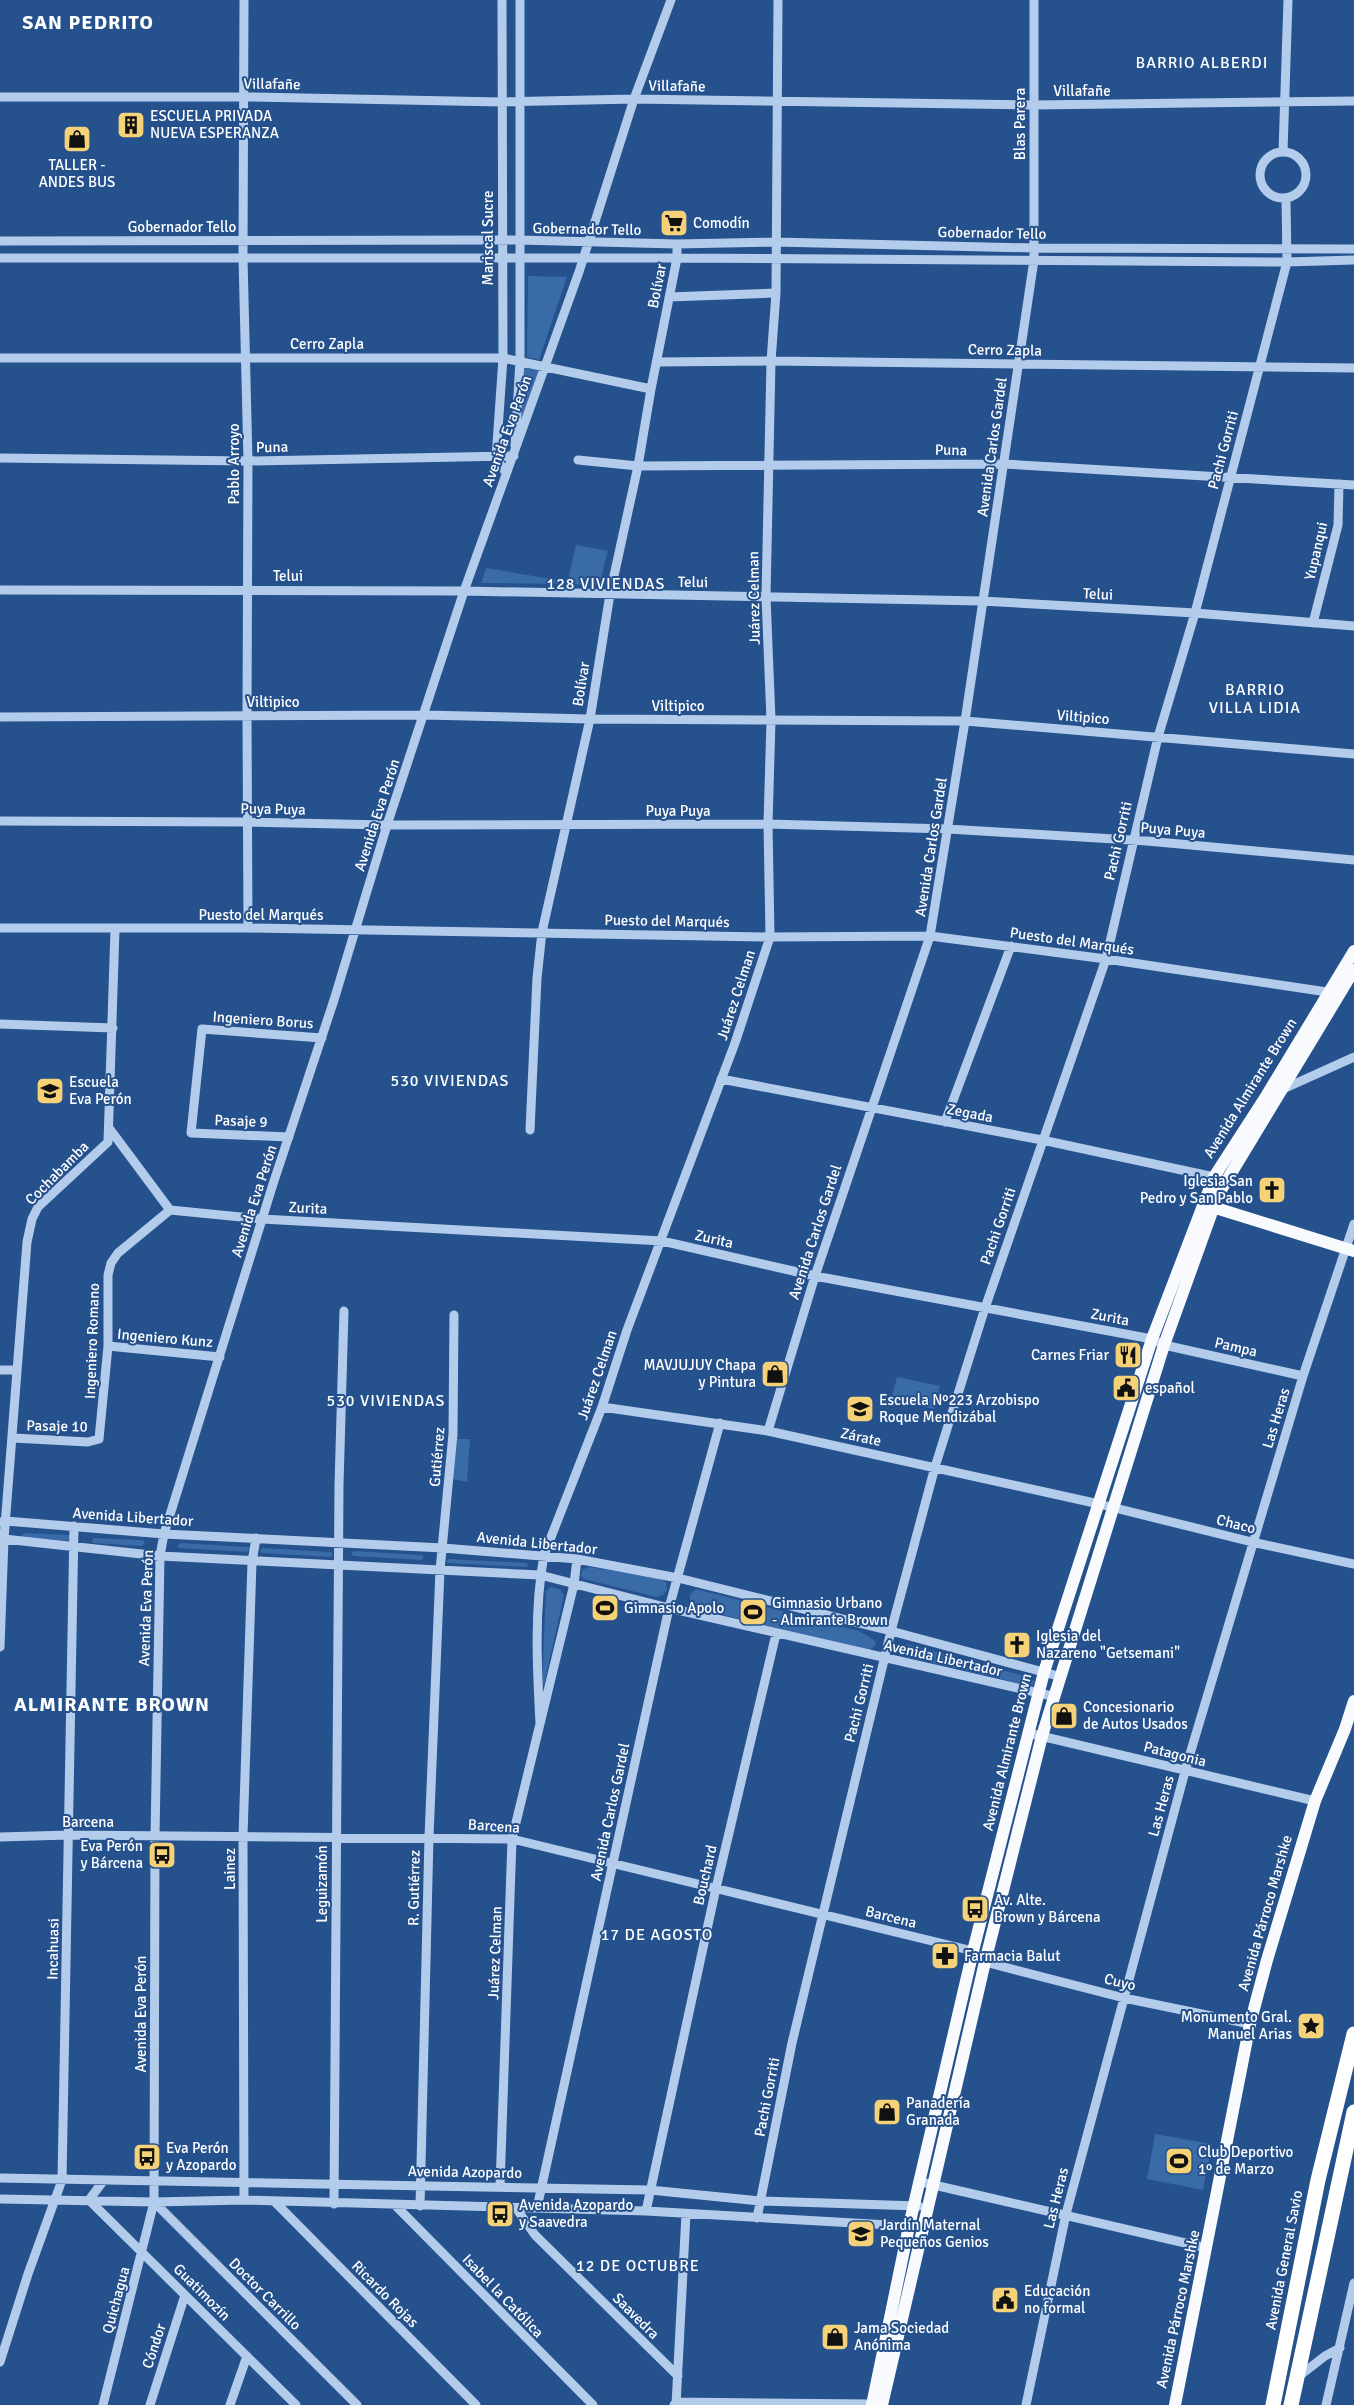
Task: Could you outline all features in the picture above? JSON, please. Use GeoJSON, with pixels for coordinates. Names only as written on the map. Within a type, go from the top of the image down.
{"type":"FeatureCollection","features":[{"type":"Feature","properties":{"kind":"highway","name":"Avenida General Savio"},"geometry":{"type":"LineString","coordinates":[[1273,2405],[1318,2180],[1354,2034]]}},
{"type":"Feature","properties":{"kind":"highway"},"geometry":{"type":"LineString","coordinates":[[1291,2405],[1354,2112]]}},
{"type":"Feature","properties":{"kind":"main road","name":"Avenida Almirante Brown"},"geometry":{"type":"LineString","coordinates":[[1208,1205],[1227,1180],[1282,1090],[1334,993],[1354,951]]}},
{"type":"Feature","properties":{"kind":"main road","name":"Avenida Almirante Brown"},"geometry":{"type":"LineString","coordinates":[[875,2405],[909,2226],[921,2182],[973,1951],[1044,1672],[1099,1504],[1208,1205],[1214,1177],[1334,993],[1354,970]]}},
{"type":"Feature","properties":{"kind":"main road"},"geometry":{"type":"LineString","coordinates":[[1208,1205],[1350,1250]]}},
{"type":"Feature","properties":{"kind":"main road","name":"Avenida Almirante Brown"},"geometry":{"type":"LineString","coordinates":[[875,2405],[924,2227],[985,1962],[1052,1696],[1112,1508],[1158,1342]]}},
{"type":"Feature","properties":{"kind":"main road","name":"Avenida Párroco Marshke"},"geometry":{"type":"LineString","coordinates":[[1175,2405],[1250,2024],[1267,1960],[1315,1801],[1345,1729],[1354,1701]]}},
{"type":"Feature","properties":{"kind":"street","name":"Pablo Arroyo"},"geometry":{"type":"LineString","coordinates":[[244,0],[243,258],[247,357],[248,461],[246,715],[248,928]]}},
{"type":"Feature","properties":{"kind":"street","name":"Mariscal Sucre"},"geometry":{"type":"LineString","coordinates":[[496,458],[503,358],[501,258],[502,0]]}},
{"type":"Feature","properties":{"kind":"street","name":"Mariscal Sucre"},"geometry":{"type":"LineString","coordinates":[[514,456],[520,360],[520,0]]}},
{"type":"Feature","properties":{"kind":"street","name":"Avenida Eva Perón"},"geometry":{"type":"LineString","coordinates":[[154,2202],[155,1836],[160,1556],[164,1534],[262,1219],[322,1038],[387,825],[464,590],[584,258],[634,99],[671,0]]}},
{"type":"Feature","properties":{"kind":"street"},"geometry":{"type":"LineString","coordinates":[[775,242],[778,0]]}},
{"type":"Feature","properties":{"kind":"street","name":"Blas Parera"},"geometry":{"type":"LineString","coordinates":[[1034,0],[1034,248]]}},
{"type":"Feature","properties":{"kind":"street"},"geometry":{"type":"LineString","coordinates":[[1283,152],[1288,0]]}},
{"type":"Feature","properties":{"kind":"street","name":"Villafañe"},"geometry":{"type":"LineString","coordinates":[[0,97],[501,102],[634,99],[1033,105],[1354,101]]}},
{"type":"Feature","properties":{"kind":"street"},"geometry":{"type":"LineString","coordinates":[[1283,152],[1291,153],[1302,162],[1306,177],[1300,192],[1286,199],[1278,198],[1264,190],[1259,175],[1264,161],[1269,156],[1283,152]]}},
{"type":"Feature","properties":{"kind":"street","name":"Pachi Gorriti"},"geometry":{"type":"LineString","coordinates":[[758,2218],[792,2043],[891,1630],[935,1467],[985,1308],[1106,958],[1132,840],[1158,737],[1195,613],[1287,262],[1286,199]]}},
{"type":"Feature","properties":{"kind":"street","name":"Gobernador Tello"},"geometry":{"type":"LineString","coordinates":[[0,241],[519,240],[677,244],[775,242],[1034,248],[1354,249]]}},
{"type":"Feature","properties":{"kind":"street","name":"Juárez Celman"},"geometry":{"type":"LineString","coordinates":[[540,1723],[538,1652],[540,1575],[544,1555],[602,1407],[627,1330],[662,1241],[721,1079],[770,937],[768,824],[771,720],[766,597],[771,361],[776,293],[775,242]]}},
{"type":"Feature","properties":{"kind":"street","name":"Bolívar"},"geometry":{"type":"LineString","coordinates":[[530,1130],[537,978],[542,932],[590,719],[610,594],[638,466],[677,258],[677,244]]}},
{"type":"Feature","properties":{"kind":"street","name":"Avenida Carlos Gardel"},"geometry":{"type":"LineString","coordinates":[[768,1431],[815,1276],[930,936],[1004,464],[1034,260],[1034,248]]}},
{"type":"Feature","properties":{"kind":"street","name":"Gobernador Tello"},"geometry":{"type":"LineString","coordinates":[[0,258],[776,258],[1287,262],[1354,260]]}},
{"type":"Feature","properties":{"kind":"street"},"geometry":{"type":"LineString","coordinates":[[669,297],[776,293]]}},
{"type":"Feature","properties":{"kind":"street","name":"Cerro Zapla"},"geometry":{"type":"LineString","coordinates":[[0,358],[503,358],[520,360],[651,389]]}},
{"type":"Feature","properties":{"kind":"street","name":"Cerro Zapla"},"geometry":{"type":"LineString","coordinates":[[657,362],[771,361],[1354,368]]}},
{"type":"Feature","properties":{"kind":"street","name":"Puna"},"geometry":{"type":"LineString","coordinates":[[0,458],[248,461],[496,458],[514,456]]}},
{"type":"Feature","properties":{"kind":"street"},"geometry":{"type":"LineString","coordinates":[[496,458],[506,473]]}},
{"type":"Feature","properties":{"kind":"street","name":"Puna"},"geometry":{"type":"LineString","coordinates":[[578,460],[638,466],[1004,464],[1354,485]]}},
{"type":"Feature","properties":{"kind":"street","name":"Yupanqui"},"geometry":{"type":"LineString","coordinates":[[1314,623],[1338,525],[1339,484]]}},
{"type":"Feature","properties":{"kind":"street","name":"Telui"},"geometry":{"type":"LineString","coordinates":[[0,590],[464,590],[982,601],[1195,613],[1354,626]]}},
{"type":"Feature","properties":{"kind":"street","name":"Viltipico"},"geometry":{"type":"LineString","coordinates":[[0,716],[424,715],[590,719],[965,721],[1354,754]]}},
{"type":"Feature","properties":{"kind":"street","name":"Puya Puya"},"geometry":{"type":"LineString","coordinates":[[0,821],[248,822],[387,825],[768,824],[948,829],[1132,840],[1354,860]]}},
{"type":"Feature","properties":{"kind":"street","name":"Puesto del Marqués"},"geometry":{"type":"LineString","coordinates":[[0,928],[248,928],[770,937],[930,936],[1106,958],[1334,993]]}},
{"type":"Feature","properties":{"kind":"street","name":"Cochabamba"},"geometry":{"type":"LineString","coordinates":[[0,1647],[3,1521],[13,1438],[27,1242],[32,1219],[38,1207],[108,1142],[115,929]]}},
{"type":"Feature","properties":{"kind":"street"},"geometry":{"type":"LineString","coordinates":[[945,1122],[1011,946]]}},
{"type":"Feature","properties":{"kind":"street"},"geometry":{"type":"LineString","coordinates":[[0,1024],[113,1028]]}},
{"type":"Feature","properties":{"kind":"street","name":"Ingeniero Borus"},"geometry":{"type":"LineString","coordinates":[[191,1133],[202,1029],[322,1038]]}},
{"type":"Feature","properties":{"kind":"street"},"geometry":{"type":"LineString","coordinates":[[1265,1098],[1354,1057]]}},
{"type":"Feature","properties":{"kind":"street","name":"Zegada"},"geometry":{"type":"LineString","coordinates":[[721,1079],[1042,1140],[1227,1180]]}},
{"type":"Feature","properties":{"kind":"street"},"geometry":{"type":"LineString","coordinates":[[109,1128],[170,1210]]}},
{"type":"Feature","properties":{"kind":"street","name":"Pasaje 9"},"geometry":{"type":"LineString","coordinates":[[191,1133],[289,1137]]}},
{"type":"Feature","properties":{"kind":"street","name":"Zurita"},"geometry":{"type":"LineString","coordinates":[[170,1210],[262,1219],[662,1241],[815,1276],[1158,1342]]}},
{"type":"Feature","properties":{"kind":"street","name":"Ingeniero Romano"},"geometry":{"type":"LineString","coordinates":[[99,1439],[108,1346],[108,1275],[118,1253],[170,1210]]}},
{"type":"Feature","properties":{"kind":"street","name":"Las Heras"},"geometry":{"type":"LineString","coordinates":[[1026,2405],[1066,2214],[1185,1772],[1303,1376],[1350,1250],[1354,1224]]}},
{"type":"Feature","properties":{"kind":"street","name":"Leguizamón"},"geometry":{"type":"LineString","coordinates":[[334,2204],[340,1565],[339,1485],[344,1310]]}},
{"type":"Feature","properties":{"kind":"street","name":"Gutiérrez"},"geometry":{"type":"LineString","coordinates":[[440,1570],[453,1434],[454,1315]]}},
{"type":"Feature","properties":{"kind":"street","name":"Pampa"},"geometry":{"type":"LineString","coordinates":[[1158,1342],[1303,1376]]}},
{"type":"Feature","properties":{"kind":"street","name":"Ingeniero Kunz"},"geometry":{"type":"LineString","coordinates":[[108,1346],[220,1357]]}},
{"type":"Feature","properties":{"kind":"street"},"geometry":{"type":"LineString","coordinates":[[0,1370],[17,1370]]}},
{"type":"Feature","properties":{"kind":"street","name":"Zárate"},"geometry":{"type":"LineString","coordinates":[[602,1407],[768,1431],[1112,1508]]}},
{"type":"Feature","properties":{"kind":"street","name":"Avenida Carlos Gardel"},"geometry":{"type":"LineString","coordinates":[[538,2208],[669,1608],[720,1423]]}},
{"type":"Feature","properties":{"kind":"street","name":"Pasaje 10"},"geometry":{"type":"LineString","coordinates":[[13,1438],[88,1442],[99,1439]]}},
{"type":"Feature","properties":{"kind":"street","name":"Chaco"},"geometry":{"type":"LineString","coordinates":[[1112,1508],[1252,1542],[1354,1564]]}},
{"type":"Feature","properties":{"kind":"street","name":"Avenida Libertador"},"geometry":{"type":"LineString","coordinates":[[3,1521],[164,1534],[443,1548],[577,1559],[678,1578],[891,1630],[1058,1676]]}},
{"type":"Feature","properties":{"kind":"street","name":"Incahuasi"},"geometry":{"type":"LineString","coordinates":[[0,2362],[53,2200],[62,2180],[74,1526]]}},
{"type":"Feature","properties":{"kind":"street","name":"Avenida Libertador"},"geometry":{"type":"LineString","coordinates":[[2,1537],[74,1548],[160,1556],[540,1575],[776,1634],[1052,1696]]}},
{"type":"Feature","properties":{"kind":"street","name":"Lainez"},"geometry":{"type":"LineString","coordinates":[[244,2200],[243,1836],[252,1562],[256,1538]]}},
{"type":"Feature","properties":{"kind":"street","name":"Juárez Celman"},"geometry":{"type":"LineString","coordinates":[[500,2187],[512,1839],[574,1584],[577,1559]]}},
{"type":"Feature","properties":{"kind":"street","name":"R. Gutiérrez"},"geometry":{"type":"LineString","coordinates":[[420,2206],[430,1837],[440,1570]]}},
{"type":"Feature","properties":{"kind":"street","name":"Bouchard"},"geometry":{"type":"LineString","coordinates":[[646,2211],[716,1888],[776,1634]]}},
{"type":"Feature","properties":{"kind":"street","name":"Patagonia"},"geometry":{"type":"LineString","coordinates":[[1028,1732],[1185,1772],[1315,1801]]}},
{"type":"Feature","properties":{"kind":"street","name":"Barcena"},"geometry":{"type":"LineString","coordinates":[[0,1837],[69,1835],[336,1836],[512,1839],[973,1951]]}},
{"type":"Feature","properties":{"kind":"street"},"geometry":{"type":"LineString","coordinates":[[973,1951],[985,1962]]}},
{"type":"Feature","properties":{"kind":"street","name":"Cuyo"},"geometry":{"type":"LineString","coordinates":[[985,1962],[1124,1998],[1250,2024]]}},
{"type":"Feature","properties":{"kind":"street","name":"Avenida Azopardo"},"geometry":{"type":"LineString","coordinates":[[0,2178],[245,2181],[650,2190],[760,2201],[929,2206]]}},
{"type":"Feature","properties":{"kind":"street"},"geometry":{"type":"LineString","coordinates":[[89,2200],[104,2180]]}},
{"type":"Feature","properties":{"kind":"street"},"geometry":{"type":"LineString","coordinates":[[921,2182],[1207,2248]]}},
{"type":"Feature","properties":{"kind":"street"},"geometry":{"type":"LineString","coordinates":[[0,2199],[154,2202],[244,2200],[334,2204],[646,2211],[924,2227]]}},
{"type":"Feature","properties":{"kind":"street","name":"Guatimozín"},"geometry":{"type":"LineString","coordinates":[[89,2200],[296,2405]]}},
{"type":"Feature","properties":{"kind":"street","name":"Quichagua"},"geometry":{"type":"LineString","coordinates":[[103,2405],[154,2202]]}},
{"type":"Feature","properties":{"kind":"street","name":"Doctor Carrillo"},"geometry":{"type":"LineString","coordinates":[[154,2202],[357,2405]]}},
{"type":"Feature","properties":{"kind":"street","name":"Ricardo Rojas"},"geometry":{"type":"LineString","coordinates":[[275,2202],[476,2405]]}},
{"type":"Feature","properties":{"kind":"street","name":"Isabel la Católica"},"geometry":{"type":"LineString","coordinates":[[395,2205],[593,2405]]}},
{"type":"Feature","properties":{"kind":"street","name":"Saavedra"},"geometry":{"type":"LineString","coordinates":[[516,2208],[535,2235],[678,2376]]}},
{"type":"Feature","properties":{"kind":"street"},"geometry":{"type":"LineString","coordinates":[[686,2214],[675,2404],[875,2405]]}},
{"type":"Feature","properties":{"kind":"street"},"geometry":{"type":"LineString","coordinates":[[1326,2405],[1354,2283]]}},
{"type":"Feature","properties":{"kind":"street","name":"Cóndor"},"geometry":{"type":"LineString","coordinates":[[150,2405],[185,2295]]}},
{"type":"Feature","properties":{"kind":"street"},"geometry":{"type":"LineString","coordinates":[[1298,2378],[1325,2356],[1340,2348]]}},
{"type":"Feature","properties":{"kind":"street"},"geometry":{"type":"LineString","coordinates":[[230,2405],[247,2356]]}},
{"type":"Feature","properties":{"kind":"shaded area"},"geometry":{"type":"Polygon","coordinates":[[[528,276],[567,277],[539,360],[527,357],[528,276]]]}},
{"type":"Feature","properties":{"kind":"shaded area"},"geometry":{"type":"Polygon","coordinates":[[[523,364],[539,370],[520,427],[523,364]]]}},
{"type":"Feature","properties":{"kind":"shaded area"},"geometry":{"type":"Polygon","coordinates":[[[576,545],[608,551],[599,585],[567,584],[576,545]]]}},
{"type":"Feature","properties":{"kind":"shaded area"},"geometry":{"type":"Polygon","coordinates":[[[486,568],[563,581],[563,584],[481,583],[486,568]]]}},
{"type":"Feature","properties":{"kind":"shaded area"},"geometry":{"type":"Polygon","coordinates":[[[897,1377],[940,1386],[934,1409],[891,1400],[897,1377]]]}},
{"type":"Feature","properties":{"kind":"shaded area"},"geometry":{"type":"Polygon","coordinates":[[[457,1439],[470,1439],[467,1482],[453,1479],[457,1439]]]}},
{"type":"Feature","properties":{"kind":"shaded area"},"geometry":{"type":"Polygon","coordinates":[[[24,1533],[73,1535],[73,1541],[24,1538],[22,1536],[24,1533]]]}},
{"type":"Feature","properties":{"kind":"shaded area"},"geometry":{"type":"Polygon","coordinates":[[[94,1538],[143,1540],[145,1543],[142,1546],[93,1543],[92,1540],[94,1538]]]}},
{"type":"Feature","properties":{"kind":"shaded area"},"geometry":{"type":"Polygon","coordinates":[[[180,1543],[248,1547],[250,1549],[247,1552],[179,1548],[177,1546],[180,1543]]]}},
{"type":"Feature","properties":{"kind":"shaded area"},"geometry":{"type":"Polygon","coordinates":[[[263,1548],[331,1552],[333,1555],[330,1557],[261,1553],[260,1550],[263,1548]]]}},
{"type":"Feature","properties":{"kind":"shaded area"},"geometry":{"type":"Polygon","coordinates":[[[354,1551],[422,1555],[424,1558],[421,1560],[353,1556],[351,1553],[354,1551]]]}},
{"type":"Feature","properties":{"kind":"shaded area"},"geometry":{"type":"Polygon","coordinates":[[[449,1559],[527,1563],[528,1566],[448,1563],[446,1561],[449,1559]]]}},
{"type":"Feature","properties":{"kind":"shaded area"},"geometry":{"type":"Polygon","coordinates":[[[589,1567],[660,1578],[666,1582],[667,1590],[663,1595],[656,1597],[584,1579],[581,1576],[582,1570],[589,1567]]]}},
{"type":"Feature","properties":{"kind":"shaded area"},"geometry":{"type":"Polygon","coordinates":[[[550,1587],[560,1589],[564,1595],[544,1685],[542,1685],[546,1591],[550,1587]]]}},
{"type":"Feature","properties":{"kind":"shaded area"},"geometry":{"type":"Polygon","coordinates":[[[696,1589],[859,1631],[874,1640],[876,1645],[869,1650],[702,1610],[690,1603],[690,1594],[696,1589]]]}},
{"type":"Feature","properties":{"kind":"shaded area"},"geometry":{"type":"Polygon","coordinates":[[[907,1644],[1028,1677],[1035,1682],[1032,1685],[1026,1685],[907,1657],[903,1652],[907,1644]]]}},
{"type":"Feature","properties":{"kind":"shaded area","name":"Club Deportivo 1º de Marzo"},"geometry":{"type":"Polygon","coordinates":[[[1155,2134],[1212,2144],[1203,2190],[1147,2179],[1155,2134]]]}},
{"type":"Feature","properties":{"kind":"place","name":"ESCUELA PRIVADA NUEVA ESPERANZA"},"geometry":{"type":"Point","coordinates":[131,125]}},
{"type":"Feature","properties":{"kind":"place","name":"TALLER - ANDES BUS"},"geometry":{"type":"Point","coordinates":[77,139]}},
{"type":"Feature","properties":{"kind":"place","name":"Comodín"},"geometry":{"type":"Point","coordinates":[674,223]}},
{"type":"Feature","properties":{"kind":"place","name":"Escuela Eva Perón"},"geometry":{"type":"Point","coordinates":[50,1091]}},
{"type":"Feature","properties":{"kind":"place","name":"Iglesia San Pedro y San Pablo"},"geometry":{"type":"Point","coordinates":[1272,1190]}},
{"type":"Feature","properties":{"kind":"place","name":"Carnes Friar"},"geometry":{"type":"Point","coordinates":[1128,1355]}},
{"type":"Feature","properties":{"kind":"place","name":"MAVJUJUY Chapa y Pintura"},"geometry":{"type":"Point","coordinates":[775,1374]}},
{"type":"Feature","properties":{"kind":"place","name":"español"},"geometry":{"type":"Point","coordinates":[1126,1388]}},
{"type":"Feature","properties":{"kind":"place","name":"Escuela Nº223 Arzobispo Roque Mendizábal"},"geometry":{"type":"Point","coordinates":[860,1409]}},
{"type":"Feature","properties":{"kind":"place","name":"Gimnasio Apolo"},"geometry":{"type":"Point","coordinates":[605,1608]}},
{"type":"Feature","properties":{"kind":"place","name":"Gimnasio Urbano - Almirante Brown"},"geometry":{"type":"Point","coordinates":[753,1612]}},
{"type":"Feature","properties":{"kind":"place","name":"Iglesia del Nazareno \"Getsemani\""},"geometry":{"type":"Point","coordinates":[1017,1645]}},
{"type":"Feature","properties":{"kind":"place","name":"Concesionario de Autos Usados"},"geometry":{"type":"Point","coordinates":[1064,1716]}},
{"type":"Feature","properties":{"kind":"place","name":"Eva Perón y Bárcena"},"geometry":{"type":"Point","coordinates":[162,1855]}},
{"type":"Feature","properties":{"kind":"place","name":"Av. Alte. Brown y Bárcena"},"geometry":{"type":"Point","coordinates":[975,1909]}},
{"type":"Feature","properties":{"kind":"place","name":"Farmacia Balut"},"geometry":{"type":"Point","coordinates":[945,1956]}},
{"type":"Feature","properties":{"kind":"place","name":"Monumento Gral. Manuel Arias"},"geometry":{"type":"Point","coordinates":[1311,2026]}},
{"type":"Feature","properties":{"kind":"place","name":"Panadería Granada"},"geometry":{"type":"Point","coordinates":[887,2112]}},
{"type":"Feature","properties":{"kind":"place","name":"Eva Perón y Azopardo"},"geometry":{"type":"Point","coordinates":[147,2157]}},
{"type":"Feature","properties":{"kind":"place","name":"Club Deportivo 1º de Marzo"},"geometry":{"type":"Point","coordinates":[1179,2161]}},
{"type":"Feature","properties":{"kind":"place","name":"Avenida Azopardo y Saavedra"},"geometry":{"type":"Point","coordinates":[500,2214]}},
{"type":"Feature","properties":{"kind":"place","name":"Jardín Maternal Pequeños Genios"},"geometry":{"type":"Point","coordinates":[861,2234]}},
{"type":"Feature","properties":{"kind":"place","name":"Educación no formal"},"geometry":{"type":"Point","coordinates":[1005,2300]}},
{"type":"Feature","properties":{"kind":"place","name":"Jama Sociedad Anónima"},"geometry":{"type":"Point","coordinates":[835,2337]}},
{"type":"Feature","properties":{"kind":"district","name":"SAN PEDRITO"},"geometry":{"type":"Point","coordinates":[88,22]}},
{"type":"Feature","properties":{"kind":"district","name":"BARRIO ALBERDI"},"geometry":{"type":"Point","coordinates":[1202,63]}},
{"type":"Feature","properties":{"kind":"district","name":"128 VIVIENDAS"},"geometry":{"type":"Point","coordinates":[606,584]}},
{"type":"Feature","properties":{"kind":"district","name":"BARRIO VILLA LIDIA"},"geometry":{"type":"Point","coordinates":[1255,699]}},
{"type":"Feature","properties":{"kind":"district","name":"530 VIVIENDAS"},"geometry":{"type":"Point","coordinates":[450,1081]}},
{"type":"Feature","properties":{"kind":"district","name":"530 VIVIENDAS"},"geometry":{"type":"Point","coordinates":[386,1401]}},
{"type":"Feature","properties":{"kind":"district","name":"ALMIRANTE BROWN"},"geometry":{"type":"Point","coordinates":[112,1704]}},
{"type":"Feature","properties":{"kind":"district","name":"17 DE AGOSTO"},"geometry":{"type":"Point","coordinates":[657,1935]}},
{"type":"Feature","properties":{"kind":"district","name":"12 DE OCTUBRE"},"geometry":{"type":"Point","coordinates":[638,2266]}}]}
